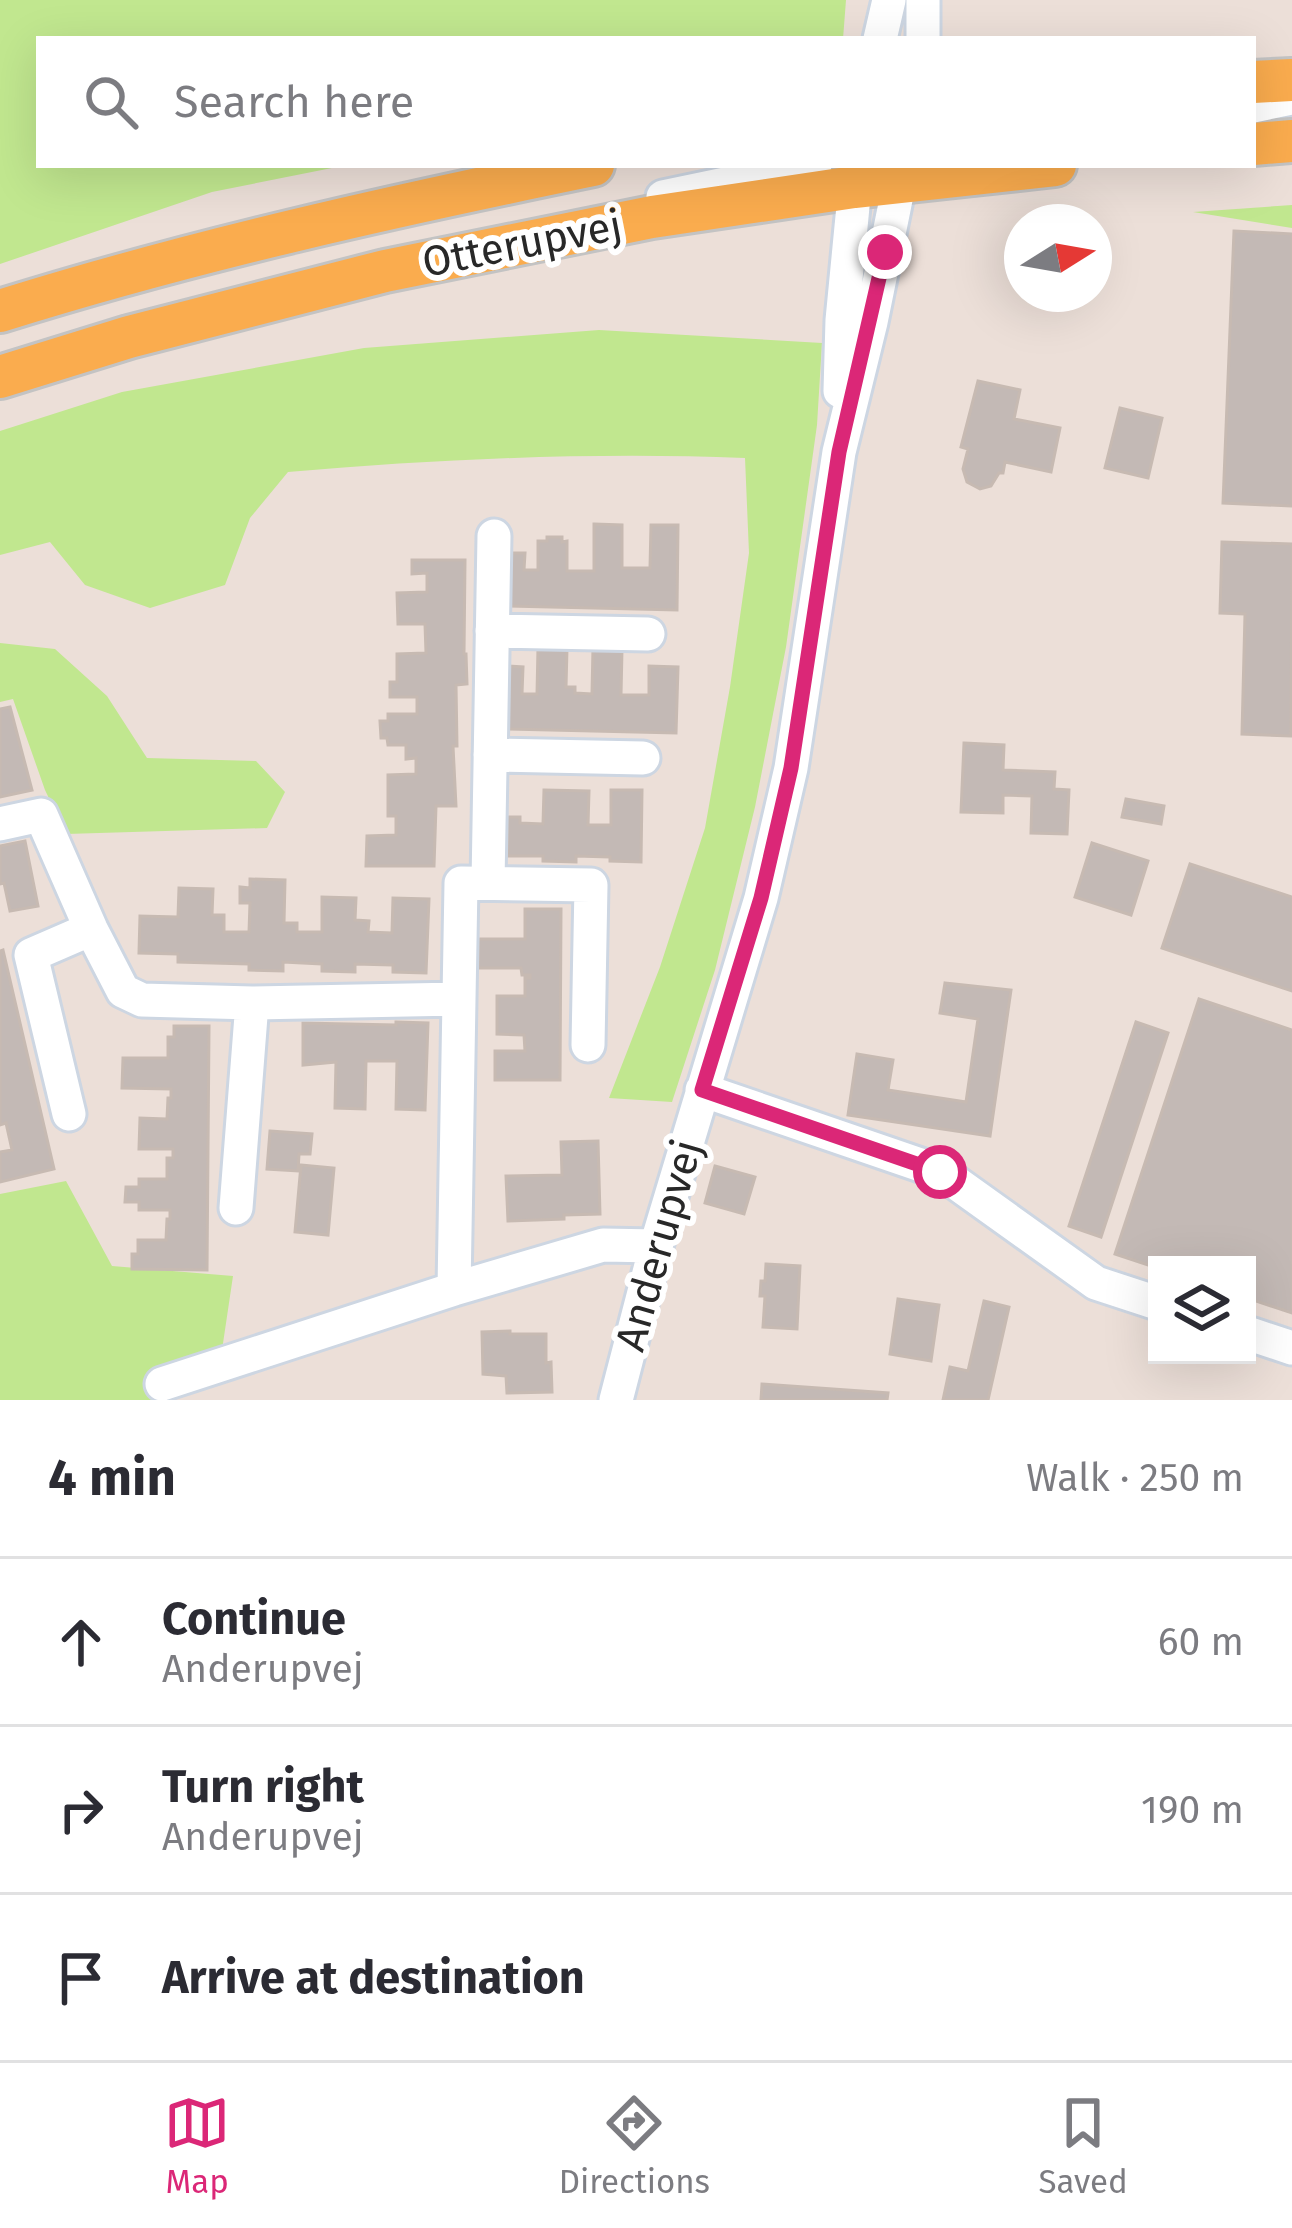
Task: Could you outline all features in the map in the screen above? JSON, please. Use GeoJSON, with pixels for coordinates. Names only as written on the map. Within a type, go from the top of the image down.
{"type":"FeatureCollection","features":[{"type":"Feature","properties":{"kind":"main road"},"geometry":{"type":"LineString","coordinates":[[1256,82],[1292,80]]}},
{"type":"Feature","properties":{"kind":"main road"},"geometry":{"type":"LineString","coordinates":[[1256,144],[1292,141]]}},
{"type":"Feature","properties":{"kind":"main road","name":"Otterupvej"},"geometry":{"type":"LineString","coordinates":[[0,311],[114,275],[371,211],[579,168]]}},
{"type":"Feature","properties":{"kind":"main road","name":"Otterupvej"},"geometry":{"type":"LineString","coordinates":[[0,377],[128,337],[385,271],[855,176],[960,168]]}},
{"type":"Feature","properties":{"kind":"street"},"geometry":{"type":"LineString","coordinates":[[881,36],[889,0]]}},
{"type":"Feature","properties":{"kind":"street"},"geometry":{"type":"LineString","coordinates":[[923,0],[923,36]]}},
{"type":"Feature","properties":{"kind":"street"},"geometry":{"type":"LineString","coordinates":[[1256,105],[1292,98]]}},
{"type":"Feature","properties":{"kind":"street"},"geometry":{"type":"LineString","coordinates":[[465,254],[627,205],[801,168]]}},
{"type":"Feature","properties":{"kind":"street","name":"Anderupvej"},"geometry":{"type":"LineString","coordinates":[[616,1400],[656,1246],[761,898],[791,768],[839,452],[898,170]]}},
{"type":"Feature","properties":{"kind":"street","name":"Anderupvej"},"geometry":{"type":"LineString","coordinates":[[839,452],[842,320],[855,176]]}},
{"type":"Feature","properties":{"kind":"street"},"geometry":{"type":"LineString","coordinates":[[488,883],[494,536]]}},
{"type":"Feature","properties":{"kind":"street"},"geometry":{"type":"LineString","coordinates":[[492,631],[648,634]]}},
{"type":"Feature","properties":{"kind":"street"},"geometry":{"type":"LineString","coordinates":[[490,755],[643,758]]}},
{"type":"Feature","properties":{"kind":"street"},"geometry":{"type":"LineString","coordinates":[[0,824],[41,815],[123,991],[142,1000],[458,999]]}},
{"type":"Feature","properties":{"kind":"street"},"geometry":{"type":"LineString","coordinates":[[454,1289],[460,883],[591,885],[588,1045]]}},
{"type":"Feature","properties":{"kind":"street"},"geometry":{"type":"LineString","coordinates":[[69,1114],[31,955],[91,929]]}},
{"type":"Feature","properties":{"kind":"street"},"geometry":{"type":"LineString","coordinates":[[236,1208],[252,1003]]}},
{"type":"Feature","properties":{"kind":"street","name":"Anderupvej"},"geometry":{"type":"LineString","coordinates":[[702,1090],[940,1172],[1096,1283],[1148,1300]]}},
{"type":"Feature","properties":{"kind":"street"},"geometry":{"type":"LineString","coordinates":[[162,1384],[603,1245],[656,1246]]}},
{"type":"Feature","properties":{"kind":"street"},"geometry":{"type":"LineString","coordinates":[[1256,1336],[1292,1348]]}},
{"type":"Feature","properties":{"kind":"green space"},"geometry":{"type":"Polygon","coordinates":[[[0,0],[846,0],[843,36],[36,36],[36,168],[332,168],[212,192],[0,264],[0,0]]]}},
{"type":"Feature","properties":{"kind":"green space"},"geometry":{"type":"Polygon","coordinates":[[[1292,205],[1292,228],[1193,212],[1292,205]]]}},
{"type":"Feature","properties":{"kind":"green space"},"geometry":{"type":"Polygon","coordinates":[[[599,330],[822,343],[817,425],[786,647],[755,807],[715,970],[672,1102],[609,1098],[660,967],[705,828],[749,553],[745,458],[516,458],[288,472],[250,518],[225,585],[150,608],[85,585],[50,542],[0,555],[0,431],[122,392],[364,348],[599,330]]]}},
{"type":"Feature","properties":{"kind":"green space"},"geometry":{"type":"Polygon","coordinates":[[[0,643],[55,649],[107,696],[147,758],[256,761],[285,792],[267,828],[66,834],[13,699],[0,702],[0,643]]]}},
{"type":"Feature","properties":{"kind":"green space"},"geometry":{"type":"Polygon","coordinates":[[[66,1181],[112,1266],[233,1276],[218,1377],[159,1400],[0,1400],[0,1194],[66,1181]]]}},
{"type":"Feature","properties":{"kind":"building"},"geometry":{"type":"Polygon","coordinates":[[[1234,231],[1292,234],[1292,506],[1223,503],[1234,231]]]}},
{"type":"Feature","properties":{"kind":"building"},"geometry":{"type":"Polygon","coordinates":[[[978,381],[1020,390],[1014,419],[1060,428],[1051,472],[1005,462],[1003,473],[991,486],[980,489],[967,482],[963,469],[968,449],[961,447],[978,381]]]}},
{"type":"Feature","properties":{"kind":"building"},"geometry":{"type":"Polygon","coordinates":[[[1120,408],[1162,418],[1148,478],[1105,468],[1120,408]]]}},
{"type":"Feature","properties":{"kind":"building"},"geometry":{"type":"Polygon","coordinates":[[[594,524],[622,525],[622,568],[650,568],[651,525],[678,525],[677,610],[509,606],[509,553],[525,553],[524,570],[538,570],[538,541],[562,537],[562,542],[567,541],[567,571],[594,571],[594,524]]]}},
{"type":"Feature","properties":{"kind":"building"},"geometry":{"type":"Polygon","coordinates":[[[1222,542],[1292,544],[1291,736],[1242,734],[1245,614],[1220,613],[1222,542]]]}},
{"type":"Feature","properties":{"kind":"building"},"geometry":{"type":"Polygon","coordinates":[[[412,560],[465,560],[467,684],[456,685],[456,806],[436,806],[434,866],[366,866],[367,836],[396,835],[396,816],[388,816],[388,775],[416,774],[416,758],[406,759],[406,745],[388,745],[387,738],[381,738],[380,721],[388,721],[388,714],[417,714],[417,697],[390,697],[390,682],[397,682],[397,654],[426,653],[425,624],[398,624],[397,593],[427,592],[427,573],[412,574],[412,560]]]}},
{"type":"Feature","properties":{"kind":"building"},"geometry":{"type":"Polygon","coordinates":[[[538,648],[567,648],[566,687],[575,687],[575,693],[592,694],[593,648],[622,649],[621,695],[649,695],[649,666],[678,667],[676,733],[508,729],[509,666],[523,667],[522,694],[537,694],[538,648]]]}},
{"type":"Feature","properties":{"kind":"building"},"geometry":{"type":"Polygon","coordinates":[[[10,707],[32,790],[0,797],[0,709],[10,707]]]}},
{"type":"Feature","properties":{"kind":"building"},"geometry":{"type":"Polygon","coordinates":[[[964,743],[1004,745],[1003,770],[1055,772],[1054,789],[1069,790],[1067,834],[1031,833],[1032,796],[1003,795],[1003,813],[961,812],[964,743]]]}},
{"type":"Feature","properties":{"kind":"building"},"geometry":{"type":"Polygon","coordinates":[[[544,790],[589,791],[588,825],[611,825],[611,790],[642,790],[641,862],[610,861],[610,857],[576,856],[576,862],[507,856],[507,817],[543,824],[544,790]]]}},
{"type":"Feature","properties":{"kind":"building"},"geometry":{"type":"Polygon","coordinates":[[[1126,799],[1164,806],[1161,824],[1122,817],[1126,799]]]}},
{"type":"Feature","properties":{"kind":"building"},"geometry":{"type":"Polygon","coordinates":[[[25,841],[38,906],[10,911],[4,883],[0,884],[0,846],[25,841]]]}},
{"type":"Feature","properties":{"kind":"building"},"geometry":{"type":"Polygon","coordinates":[[[1092,843],[1148,861],[1131,915],[1075,897],[1092,843]]]}},
{"type":"Feature","properties":{"kind":"building"},"geometry":{"type":"Polygon","coordinates":[[[1190,864],[1292,897],[1292,991],[1162,948],[1190,864]]]}},
{"type":"Feature","properties":{"kind":"building"},"geometry":{"type":"Polygon","coordinates":[[[250,879],[285,880],[284,923],[297,923],[297,932],[322,932],[322,897],[356,898],[355,920],[369,921],[368,932],[392,933],[393,898],[429,899],[426,973],[393,972],[393,965],[355,964],[355,972],[322,971],[322,964],[283,962],[283,971],[249,970],[249,964],[178,962],[178,954],[139,953],[140,916],[178,917],[179,888],[213,889],[212,915],[224,915],[224,932],[249,932],[250,903],[240,903],[240,887],[250,888],[250,879]]]}},
{"type":"Feature","properties":{"kind":"building"},"geometry":{"type":"Polygon","coordinates":[[[525,909],[561,909],[560,1080],[495,1080],[495,1051],[525,1051],[524,1035],[497,1034],[497,996],[525,996],[525,978],[530,975],[522,975],[521,968],[478,968],[478,939],[525,939],[525,909]]]}},
{"type":"Feature","properties":{"kind":"building"},"geometry":{"type":"Polygon","coordinates":[[[3,950],[54,1169],[0,1182],[0,1152],[12,1150],[6,1123],[0,1125],[3,950]]]}},
{"type":"Feature","properties":{"kind":"building"},"geometry":{"type":"Polygon","coordinates":[[[945,983],[1011,990],[990,1136],[848,1115],[857,1054],[893,1060],[888,1090],[966,1102],[978,1019],[940,1013],[945,983]]]}},
{"type":"Feature","properties":{"kind":"building"},"geometry":{"type":"Polygon","coordinates":[[[1199,999],[1292,1030],[1292,1313],[1256,1301],[1256,1256],[1148,1256],[1148,1265],[1115,1254],[1199,999]]]}},
{"type":"Feature","properties":{"kind":"building"},"geometry":{"type":"Polygon","coordinates":[[[1136,1022],[1168,1033],[1101,1237],[1069,1226],[1136,1022]]]}},
{"type":"Feature","properties":{"kind":"building"},"geometry":{"type":"Polygon","coordinates":[[[303,1023],[428,1023],[425,1110],[396,1109],[397,1061],[366,1061],[365,1109],[335,1108],[336,1062],[303,1065],[303,1023]]]}},
{"type":"Feature","properties":{"kind":"building"},"geometry":{"type":"Polygon","coordinates":[[[174,1026],[209,1026],[207,1270],[132,1269],[138,1240],[166,1240],[170,1210],[139,1210],[139,1202],[125,1202],[126,1187],[139,1187],[139,1179],[167,1179],[167,1158],[173,1158],[173,1149],[139,1149],[140,1118],[167,1119],[171,1089],[122,1088],[123,1058],[168,1058],[168,1037],[174,1037],[174,1026]]]}},
{"type":"Feature","properties":{"kind":"building"},"geometry":{"type":"Polygon","coordinates":[[[270,1131],[312,1134],[310,1154],[299,1154],[298,1171],[267,1169],[270,1131]]]}},
{"type":"Feature","properties":{"kind":"building"},"geometry":{"type":"Polygon","coordinates":[[[598,1141],[600,1214],[508,1221],[506,1176],[562,1175],[561,1142],[598,1141]]]}},
{"type":"Feature","properties":{"kind":"building"},"geometry":{"type":"Polygon","coordinates":[[[301,1165],[334,1168],[328,1235],[295,1232],[301,1165]]]}},
{"type":"Feature","properties":{"kind":"building"},"geometry":{"type":"Polygon","coordinates":[[[715,1166],[755,1177],[744,1214],[705,1203],[715,1166]]]}},
{"type":"Feature","properties":{"kind":"building"},"geometry":{"type":"Polygon","coordinates":[[[766,1264],[800,1266],[797,1329],[763,1327],[765,1296],[760,1296],[766,1264]]]}},
{"type":"Feature","properties":{"kind":"building"},"geometry":{"type":"Polygon","coordinates":[[[898,1299],[939,1305],[931,1361],[890,1354],[898,1299]]]}},
{"type":"Feature","properties":{"kind":"building"},"geometry":{"type":"Polygon","coordinates":[[[984,1301],[1009,1307],[988,1400],[943,1400],[950,1367],[968,1371],[984,1301]]]}},
{"type":"Feature","properties":{"kind":"building"},"geometry":{"type":"Polygon","coordinates":[[[482,1332],[546,1334],[552,1392],[507,1393],[506,1376],[483,1374],[482,1332]]]}},
{"type":"Feature","properties":{"kind":"building"},"geometry":{"type":"Polygon","coordinates":[[[762,1384],[888,1393],[887,1400],[761,1400],[762,1384]]]}},
{"type":"Feature","properties":{"kind":"route"},"geometry":{"type":"LineString","coordinates":[[885,252],[839,452],[791,768],[761,898],[702,1090],[940,1172]]}}]}
